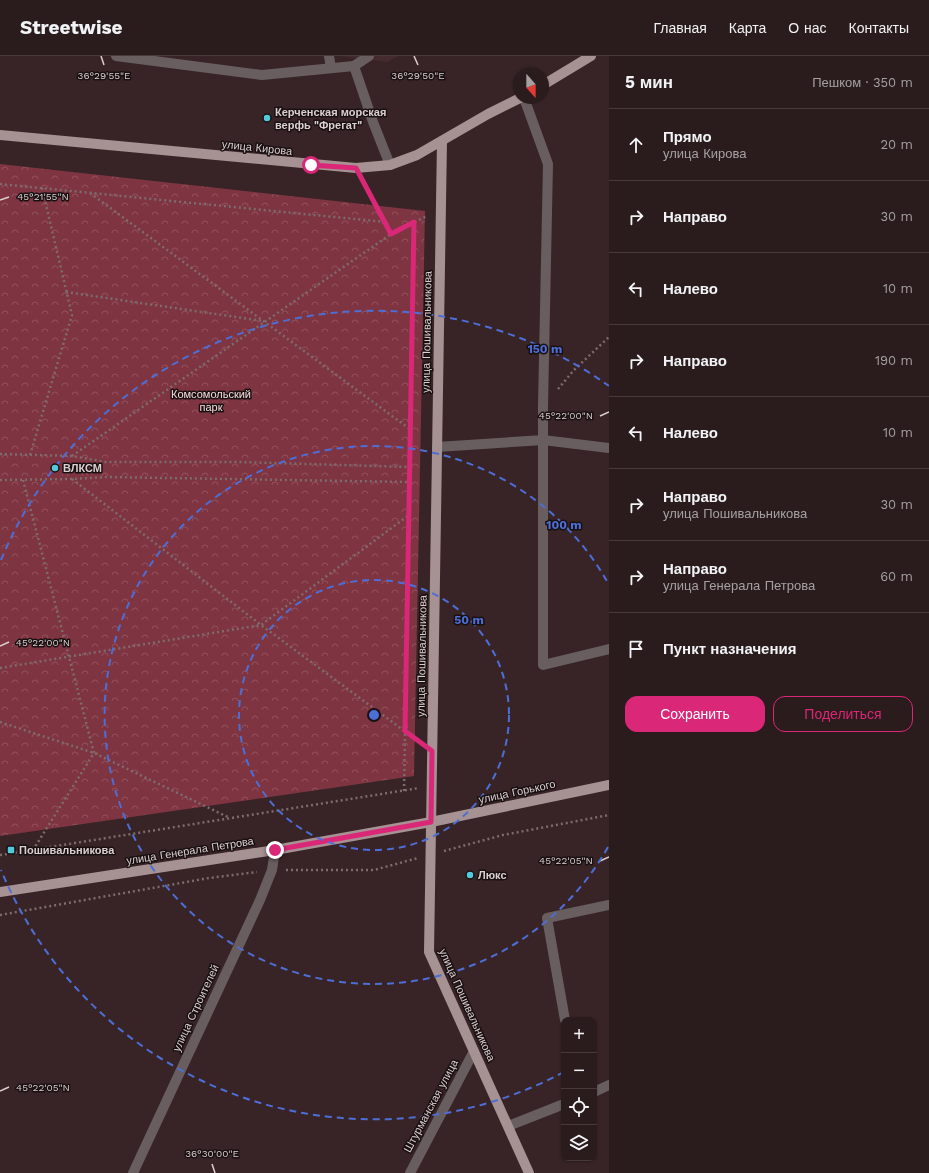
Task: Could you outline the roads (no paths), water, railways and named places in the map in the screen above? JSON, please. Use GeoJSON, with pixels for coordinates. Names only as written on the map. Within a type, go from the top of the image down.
{"type":"FeatureCollection","features":[{"type":"Feature","properties":{"kind":"main road"},"geometry":{"type":"LineString","coordinates":[[549,81],[591,56]]}},
{"type":"Feature","properties":{"kind":"main road","name":"улица Кирова"},"geometry":{"type":"LineString","coordinates":[[0,135],[356,168],[390,164],[417,155],[488,114],[513,102]]}},
{"type":"Feature","properties":{"kind":"main road","name":"улица Пошивальникова"},"geometry":{"type":"LineString","coordinates":[[442,141],[429,952],[529,1173]]}},
{"type":"Feature","properties":{"kind":"main road","name":"улица Горького"},"geometry":{"type":"LineString","coordinates":[[431,822],[609,785]]}},
{"type":"Feature","properties":{"kind":"main road","name":"улица Генерала Петрова"},"geometry":{"type":"LineString","coordinates":[[0,892],[275,850],[431,822]]}},
{"type":"Feature","properties":{"kind":"lane"},"geometry":{"type":"LineString","coordinates":[[116,56],[262,76],[354,66],[369,56]]}},
{"type":"Feature","properties":{"kind":"lane"},"geometry":{"type":"LineString","coordinates":[[329,56],[331,68]]}},
{"type":"Feature","properties":{"kind":"lane"},"geometry":{"type":"LineString","coordinates":[[354,66],[372,122],[390,164]]}},
{"type":"Feature","properties":{"kind":"lane"},"geometry":{"type":"LineString","coordinates":[[526,104],[548,164],[543,406],[543,665],[609,649]]}},
{"type":"Feature","properties":{"kind":"lane"},"geometry":{"type":"LineString","coordinates":[[437,447],[544,440],[609,448]]}},
{"type":"Feature","properties":{"kind":"lane","name":"улица Строителей"},"geometry":{"type":"LineString","coordinates":[[133,1173],[272,870],[275,850]]}},
{"type":"Feature","properties":{"kind":"lane"},"geometry":{"type":"LineString","coordinates":[[564,1017],[547,918],[609,905]]}},
{"type":"Feature","properties":{"kind":"lane","name":"Штурманская улица"},"geometry":{"type":"LineString","coordinates":[[410,1173],[474,1051]]}},
{"type":"Feature","properties":{"kind":"lane"},"geometry":{"type":"LineString","coordinates":[[597,1091],[609,1085]]}},
{"type":"Feature","properties":{"kind":"lane"},"geometry":{"type":"LineString","coordinates":[[508,1126],[561,1105]]}},
{"type":"Feature","properties":{"kind":"place","name":"Керченская морская верфь \"Фрегат\""},"geometry":{"type":"Point","coordinates":[267,118]}},
{"type":"Feature","properties":{"kind":"place","name":"ВЛКСМ"},"geometry":{"type":"Point","coordinates":[55,468]}},
{"type":"Feature","properties":{"kind":"place","name":"Пошивальникова"},"geometry":{"type":"Point","coordinates":[11,850]}},
{"type":"Feature","properties":{"kind":"place","name":"Люкс"},"geometry":{"type":"Point","coordinates":[470,875]}},
{"type":"Feature","properties":{"kind":"park label","name":"Комсомольский парк"},"geometry":{"type":"Point","coordinates":[211,400]}}]}
